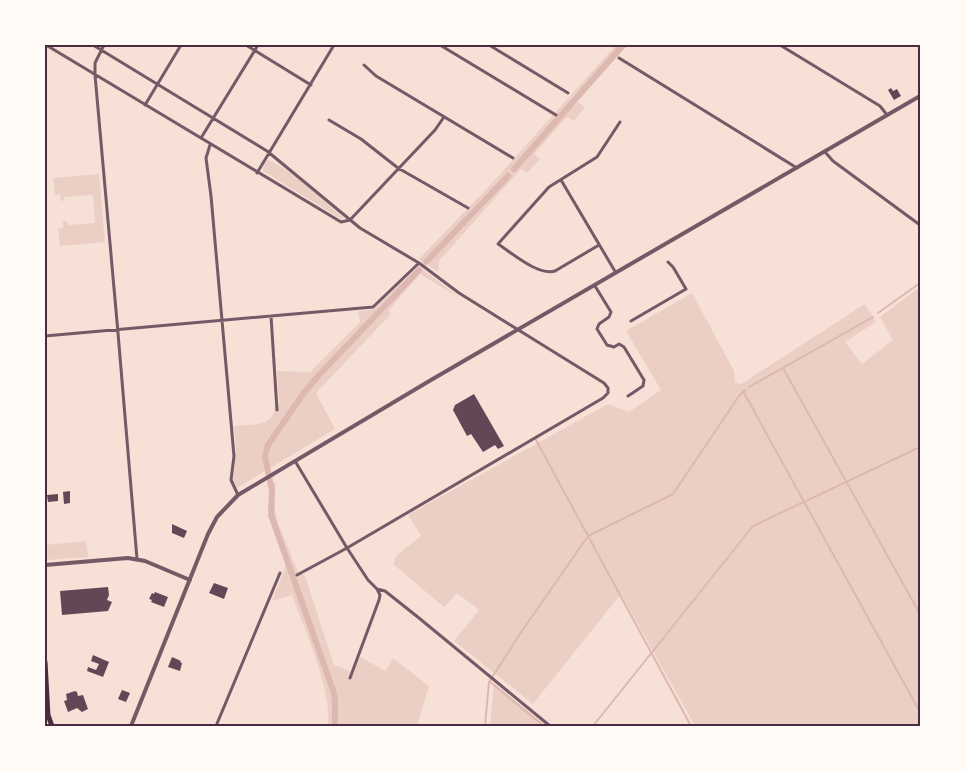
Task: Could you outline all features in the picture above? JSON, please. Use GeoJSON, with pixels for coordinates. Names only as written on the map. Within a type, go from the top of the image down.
{"type":"FeatureCollection","features":[{"type":"Feature","properties":{"kind":"main road"},"geometry":{"type":"LineString","coordinates":[[45,662],[48,716]]}},
{"type":"Feature","properties":{"kind":"main road"},"geometry":{"type":"LineString","coordinates":[[45,707],[52,726]]}},
{"type":"Feature","properties":{"kind":"street"},"geometry":{"type":"LineString","coordinates":[[46,45],[341,222],[350,220],[435,130],[444,117]]}},
{"type":"Feature","properties":{"kind":"street"},"geometry":{"type":"LineString","coordinates":[[94,45],[270,153],[350,220],[419,263],[459,293],[604,383],[608,388],[608,393],[603,398],[347,548],[297,575]]}},
{"type":"Feature","properties":{"kind":"street"},"geometry":{"type":"LineString","coordinates":[[104,45],[95,63],[95,75],[137,559]]}},
{"type":"Feature","properties":{"kind":"street"},"geometry":{"type":"LineString","coordinates":[[145,105],[181,45]]}},
{"type":"Feature","properties":{"kind":"street"},"geometry":{"type":"LineString","coordinates":[[246,45],[311,85]]}},
{"type":"Feature","properties":{"kind":"street"},"geometry":{"type":"LineString","coordinates":[[201,138],[258,45]]}},
{"type":"Feature","properties":{"kind":"street"},"geometry":{"type":"LineString","coordinates":[[258,173],[334,45]]}},
{"type":"Feature","properties":{"kind":"street"},"geometry":{"type":"LineString","coordinates":[[440,45],[556,115]]}},
{"type":"Feature","properties":{"kind":"street"},"geometry":{"type":"LineString","coordinates":[[489,45],[568,92]]}},
{"type":"Feature","properties":{"kind":"street"},"geometry":{"type":"LineString","coordinates":[[780,45],[880,106],[888,116]]}},
{"type":"Feature","properties":{"kind":"street"},"geometry":{"type":"LineString","coordinates":[[619,58],[798,168]]}},
{"type":"Feature","properties":{"kind":"street"},"geometry":{"type":"LineString","coordinates":[[364,65],[376,76],[513,158]]}},
{"type":"Feature","properties":{"kind":"street"},"geometry":{"type":"LineString","coordinates":[[131,726],[208,534],[217,518],[238,495],[920,96]]}},
{"type":"Feature","properties":{"kind":"street"},"geometry":{"type":"LineString","coordinates":[[329,120],[360,139],[398,168],[468,208]]}},
{"type":"Feature","properties":{"kind":"street"},"geometry":{"type":"LineString","coordinates":[[599,245],[550,273],[538,269],[498,244],[549,187],[597,157],[620,122]]}},
{"type":"Feature","properties":{"kind":"street"},"geometry":{"type":"LineString","coordinates":[[210,144],[206,158],[234,456],[231,480],[238,495]]}},
{"type":"Feature","properties":{"kind":"street"},"geometry":{"type":"LineString","coordinates":[[825,152],[833,161],[920,225]]}},
{"type":"Feature","properties":{"kind":"street"},"geometry":{"type":"LineString","coordinates":[[561,180],[616,274]]}},
{"type":"Feature","properties":{"kind":"street"},"geometry":{"type":"LineString","coordinates":[[631,320],[686,289],[673,266],[668,262]]}},
{"type":"Feature","properties":{"kind":"street"},"geometry":{"type":"LineString","coordinates":[[45,336],[373,307],[419,263]]}},
{"type":"Feature","properties":{"kind":"street"},"geometry":{"type":"LineString","coordinates":[[596,286],[611,312],[610,317],[599,324],[597,329],[607,345],[614,347],[619,344],[624,347],[644,380],[643,386],[628,396]]}},
{"type":"Feature","properties":{"kind":"street"},"geometry":{"type":"LineString","coordinates":[[271,316],[277,410]]}},
{"type":"Feature","properties":{"kind":"street"},"geometry":{"type":"LineString","coordinates":[[295,461],[347,548],[380,595],[350,678]]}},
{"type":"Feature","properties":{"kind":"street"},"geometry":{"type":"LineString","coordinates":[[45,565],[128,558],[137,559],[190,580]]}},
{"type":"Feature","properties":{"kind":"street"},"geometry":{"type":"LineString","coordinates":[[216,726],[280,574]]}},
{"type":"Feature","properties":{"kind":"street"},"geometry":{"type":"LineString","coordinates":[[377,589],[385,591],[550,726]]}},
{"type":"Feature","properties":{"kind":"shaded area"},"geometry":{"type":"Polygon","coordinates":[[[616,45],[628,45],[577,102],[585,107],[574,121],[567,117],[534,154],[540,159],[527,173],[521,169],[439,261],[438,272],[419,259],[492,183],[616,45]]]}},
{"type":"Feature","properties":{"kind":"shaded area"},"geometry":{"type":"Polygon","coordinates":[[[267,160],[293,175],[344,218],[341,219],[263,171],[267,160]]]}},
{"type":"Feature","properties":{"kind":"shaded area"},"geometry":{"type":"Polygon","coordinates":[[[99,174],[105,242],[60,246],[58,229],[63,228],[63,221],[66,221],[69,225],[95,223],[93,195],[65,197],[61,201],[60,194],[55,195],[53,178],[99,174]]]}},
{"type":"Feature","properties":{"kind":"shaded area"},"geometry":{"type":"Polygon","coordinates":[[[420,267],[460,298],[420,274],[389,310],[391,314],[316,393],[335,429],[237,488],[233,481],[236,449],[234,426],[255,425],[271,418],[275,405],[279,404],[277,371],[310,372],[360,322],[358,311],[374,308],[420,267]]]}},
{"type":"Feature","properties":{"kind":"shaded area"},"geometry":{"type":"Polygon","coordinates":[[[920,287],[920,726],[695,726],[621,594],[533,704],[454,641],[479,610],[457,593],[444,607],[393,564],[397,555],[421,536],[408,515],[608,404],[629,412],[661,390],[626,331],[692,293],[734,371],[735,383],[741,384],[865,304],[876,322],[845,342],[862,364],[893,340],[880,317],[920,287]]]}},
{"type":"Feature","properties":{"kind":"shaded area"},"geometry":{"type":"Polygon","coordinates":[[[276,481],[274,505],[278,523],[298,572],[305,576],[334,665],[354,673],[360,657],[386,671],[393,658],[429,686],[417,726],[328,726],[326,695],[322,678],[292,595],[272,601],[286,565],[268,515],[270,485],[276,481]]]}},
{"type":"Feature","properties":{"kind":"shaded area"},"geometry":{"type":"Polygon","coordinates":[[[86,541],[88,557],[48,560],[45,557],[45,545],[86,541]]]}},
{"type":"Feature","properties":{"kind":"shaded area"},"geometry":{"type":"Polygon","coordinates":[[[494,683],[546,726],[490,726],[494,683]]]}},
{"type":"Feature","properties":{"kind":"building"},"geometry":{"type":"Polygon","coordinates":[[[891,88],[893,91],[897,89],[901,96],[894,100],[888,90],[891,88]]]}},
{"type":"Feature","properties":{"kind":"building"},"geometry":{"type":"Polygon","coordinates":[[[474,394],[504,446],[498,449],[495,445],[483,452],[471,434],[467,436],[453,410],[455,405],[474,394]]]}},
{"type":"Feature","properties":{"kind":"building"},"geometry":{"type":"Polygon","coordinates":[[[70,491],[70,503],[64,504],[63,492],[70,491]]]}},
{"type":"Feature","properties":{"kind":"building"},"geometry":{"type":"Polygon","coordinates":[[[58,494],[58,501],[48,502],[47,495],[58,494]]]}},
{"type":"Feature","properties":{"kind":"building"},"geometry":{"type":"Polygon","coordinates":[[[172,524],[187,531],[184,538],[172,533],[172,524]]]}},
{"type":"Feature","properties":{"kind":"building"},"geometry":{"type":"Polygon","coordinates":[[[214,583],[228,588],[224,599],[209,593],[214,583]]]}},
{"type":"Feature","properties":{"kind":"building"},"geometry":{"type":"Polygon","coordinates":[[[108,587],[109,595],[107,600],[112,602],[108,611],[62,615],[60,591],[108,587]]]}},
{"type":"Feature","properties":{"kind":"building"},"geometry":{"type":"Polygon","coordinates":[[[155,592],[168,597],[164,607],[151,602],[152,600],[149,599],[152,593],[154,594],[155,592]]]}},
{"type":"Feature","properties":{"kind":"building"},"geometry":{"type":"Polygon","coordinates":[[[93,655],[109,662],[103,677],[87,671],[88,667],[96,670],[99,664],[91,661],[93,655]]]}},
{"type":"Feature","properties":{"kind":"building"},"geometry":{"type":"Polygon","coordinates":[[[172,657],[181,661],[180,671],[168,667],[172,657]]]}},
{"type":"Feature","properties":{"kind":"building"},"geometry":{"type":"Polygon","coordinates":[[[122,690],[130,693],[126,702],[118,699],[122,690]]]}},
{"type":"Feature","properties":{"kind":"building"},"geometry":{"type":"Polygon","coordinates":[[[75,691],[78,696],[83,695],[88,709],[82,712],[77,708],[68,712],[64,701],[67,700],[66,694],[75,691]]]}},
{"type":"Feature","properties":{"kind":"waterway"},"geometry":{"type":"LineString","coordinates":[[514,169],[623,45]]}},
{"type":"Feature","properties":{"kind":"waterway"},"geometry":{"type":"LineString","coordinates":[[426,262],[508,176]]}},
{"type":"Feature","properties":{"kind":"waterway"},"geometry":{"type":"LineString","coordinates":[[335,726],[333,690],[271,515],[272,491],[265,456],[268,445],[303,394],[419,270]]}},
{"type":"Feature","properties":{"kind":"waterway"},"geometry":{"type":"LineString","coordinates":[[878,313],[920,283]]}},
{"type":"Feature","properties":{"kind":"waterway"},"geometry":{"type":"LineString","coordinates":[[749,387],[873,317]]}},
{"type":"Feature","properties":{"kind":"waterway"},"geometry":{"type":"LineString","coordinates":[[783,368],[920,614]]}},
{"type":"Feature","properties":{"kind":"waterway"},"geometry":{"type":"LineString","coordinates":[[485,726],[489,682],[588,536],[673,494],[739,396],[745,390]]}},
{"type":"Feature","properties":{"kind":"waterway"},"geometry":{"type":"LineString","coordinates":[[743,391],[920,712]]}},
{"type":"Feature","properties":{"kind":"waterway"},"geometry":{"type":"LineString","coordinates":[[536,440],[691,726]]}},
{"type":"Feature","properties":{"kind":"waterway"},"geometry":{"type":"LineString","coordinates":[[593,726],[753,526],[920,447]]}},
{"type":"Feature","properties":{"kind":"waterway"},"geometry":{"type":"LineString","coordinates":[[490,682],[544,726]]}}]}
